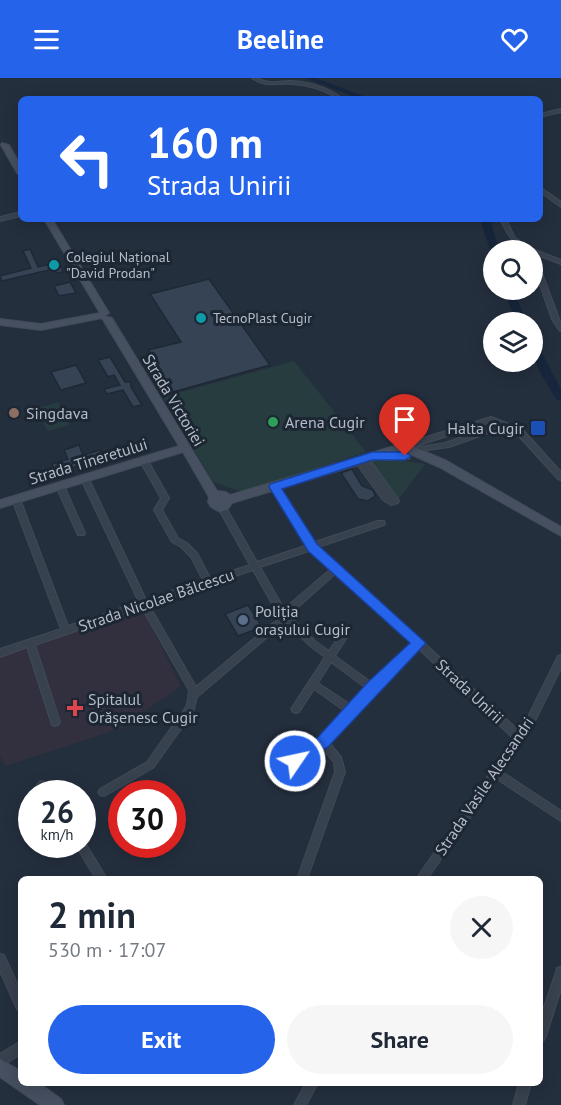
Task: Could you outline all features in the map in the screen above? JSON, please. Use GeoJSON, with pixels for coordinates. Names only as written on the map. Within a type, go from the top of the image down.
{"type":"FeatureCollection","features":[{"type":"Feature","properties":{"kind":"main road"},"geometry":{"type":"LineString","coordinates":[[2,142],[18,168]]}},
{"type":"Feature","properties":{"kind":"main road","name":"Strada Victoriei"},"geometry":{"type":"LineString","coordinates":[[50,222],[185,448],[222,501]]}},
{"type":"Feature","properties":{"kind":"main road"},"geometry":{"type":"LineString","coordinates":[[0,322],[41,327],[104,316]]}},
{"type":"Feature","properties":{"kind":"main road","name":"Strada Tineretului"},"geometry":{"type":"LineString","coordinates":[[0,504],[185,448]]}},
{"type":"Feature","properties":{"kind":"main road"},"geometry":{"type":"LineString","coordinates":[[222,501],[275,487],[364,458],[408,451],[440,462],[561,532]]}},
{"type":"Feature","properties":{"kind":"main road"},"geometry":{"type":"LineString","coordinates":[[0,1067],[18,1079]]}},
{"type":"Feature","properties":{"kind":"main road"},"geometry":{"type":"LineString","coordinates":[[28,1086],[55,1105]]}},
{"type":"Feature","properties":{"kind":"street"},"geometry":{"type":"LineString","coordinates":[[254,78],[268,86],[291,82],[311,85],[337,96]]}},
{"type":"Feature","properties":{"kind":"street"},"geometry":{"type":"LineString","coordinates":[[543,115],[561,110]]}},
{"type":"Feature","properties":{"kind":"street"},"geometry":{"type":"LineString","coordinates":[[543,191],[561,205]]}},
{"type":"Feature","properties":{"kind":"street"},"geometry":{"type":"LineString","coordinates":[[0,219],[18,215]]}},
{"type":"Feature","properties":{"kind":"street"},"geometry":{"type":"LineString","coordinates":[[504,222],[515,240]]}},
{"type":"Feature","properties":{"kind":"street"},"geometry":{"type":"LineString","coordinates":[[543,255],[559,259]]}},
{"type":"Feature","properties":{"kind":"street"},"geometry":{"type":"LineString","coordinates":[[543,262],[559,259]]}},
{"type":"Feature","properties":{"kind":"street"},"geometry":{"type":"LineString","coordinates":[[543,284],[555,319],[561,329]]}},
{"type":"Feature","properties":{"kind":"street"},"geometry":{"type":"LineString","coordinates":[[408,451],[446,445],[497,428],[498,423],[519,431],[561,477]]}},
{"type":"Feature","properties":{"kind":"street"},"geometry":{"type":"LineString","coordinates":[[364,458],[390,497]]}},
{"type":"Feature","properties":{"kind":"street"},"geometry":{"type":"LineString","coordinates":[[144,461],[165,498],[158,510],[175,540],[194,555],[208,582]]}},
{"type":"Feature","properties":{"kind":"street"},"geometry":{"type":"LineString","coordinates":[[85,479],[144,604],[193,692],[190,709],[150,765],[103,792]]}},
{"type":"Feature","properties":{"kind":"street"},"geometry":{"type":"LineString","coordinates":[[60,486],[81,533]]}},
{"type":"Feature","properties":{"kind":"street","name":"Strada Unirii"},"geometry":{"type":"LineString","coordinates":[[275,487],[313,548],[520,738]]}},
{"type":"Feature","properties":{"kind":"street"},"geometry":{"type":"LineString","coordinates":[[16,499],[66,631]]}},
{"type":"Feature","properties":{"kind":"street","name":"Strada Victoriei"},"geometry":{"type":"LineString","coordinates":[[222,501],[255,567],[285,617],[330,657],[372,688]]}},
{"type":"Feature","properties":{"kind":"street","name":"Strada Nicolae Bălcescu"},"geometry":{"type":"LineString","coordinates":[[0,653],[381,523]]}},
{"type":"Feature","properties":{"kind":"street"},"geometry":{"type":"LineString","coordinates":[[193,692],[276,625],[336,569]]}},
{"type":"Feature","properties":{"kind":"street"},"geometry":{"type":"LineString","coordinates":[[296,709],[344,637]]}},
{"type":"Feature","properties":{"kind":"street"},"geometry":{"type":"LineString","coordinates":[[281,770],[323,742],[372,688],[419,643]]}},
{"type":"Feature","properties":{"kind":"street"},"geometry":{"type":"LineString","coordinates":[[30,644],[55,722]]}},
{"type":"Feature","properties":{"kind":"street","name":"Strada Vasile Alecsandri"},"geometry":{"type":"LineString","coordinates":[[423,876],[520,738],[561,659]]}},
{"type":"Feature","properties":{"kind":"street"},"geometry":{"type":"LineString","coordinates":[[314,685],[351,710]]}},
{"type":"Feature","properties":{"kind":"street"},"geometry":{"type":"LineString","coordinates":[[303,876],[340,772],[338,760],[323,742]]}},
{"type":"Feature","properties":{"kind":"street"},"geometry":{"type":"LineString","coordinates":[[496,772],[561,818]]}},
{"type":"Feature","properties":{"kind":"street"},"geometry":{"type":"LineString","coordinates":[[89,858],[100,876]]}},
{"type":"Feature","properties":{"kind":"street"},"geometry":{"type":"LineString","coordinates":[[0,959],[18,998]]}},
{"type":"Feature","properties":{"kind":"street"},"geometry":{"type":"LineString","coordinates":[[543,1027],[561,972]]}},
{"type":"Feature","properties":{"kind":"street"},"geometry":{"type":"LineString","coordinates":[[0,1061],[18,1049]]}},
{"type":"Feature","properties":{"kind":"street"},"geometry":{"type":"LineString","coordinates":[[300,1105],[310,1086]]}},
{"type":"Feature","properties":{"kind":"street"},"geometry":{"type":"LineString","coordinates":[[519,1105],[524,1086]]}},
{"type":"Feature","properties":{"kind":"shaded area","name":"Spitalul Orășenesc Cugir"},"geometry":{"type":"Polygon","coordinates":[[[142,608],[181,686],[119,729],[5,766],[0,756],[0,656],[142,608]]]}},
{"type":"Feature","properties":{"kind":"green space"},"geometry":{"type":"Polygon","coordinates":[[[294,361],[366,452],[242,492],[213,482],[163,397],[294,361]]]}},
{"type":"Feature","properties":{"kind":"green space"},"geometry":{"type":"Polygon","coordinates":[[[58,402],[70,425],[48,431],[36,409],[58,402]]]}},
{"type":"Feature","properties":{"kind":"green space"},"geometry":{"type":"Polygon","coordinates":[[[392,459],[425,464],[399,499],[368,461],[392,459]]]}},
{"type":"Feature","properties":{"kind":"building","name":"Colegiul Național \"David Prodan\""},"geometry":{"type":"Polygon","coordinates":[[[30,249],[38,267],[59,262],[63,272],[56,273],[53,269],[2,281],[0,276],[31,268],[23,251],[30,249]]]}},
{"type":"Feature","properties":{"kind":"building","name":"TecnoPlast Cugir"},"geometry":{"type":"Polygon","coordinates":[[[209,279],[270,365],[173,392],[148,350],[181,342],[150,294],[209,279]]]}},
{"type":"Feature","properties":{"kind":"building"},"geometry":{"type":"Polygon","coordinates":[[[70,282],[76,293],[59,296],[54,286],[70,282]]]}},
{"type":"Feature","properties":{"kind":"building"},"geometry":{"type":"Polygon","coordinates":[[[110,357],[125,382],[131,382],[131,387],[142,405],[133,407],[123,390],[107,394],[104,389],[120,385],[114,375],[108,377],[98,360],[110,357]]]}},
{"type":"Feature","properties":{"kind":"building"},"geometry":{"type":"Polygon","coordinates":[[[76,365],[86,383],[61,390],[51,372],[76,365]]]}},
{"type":"Feature","properties":{"kind":"building"},"geometry":{"type":"Polygon","coordinates":[[[79,445],[83,455],[100,450],[104,458],[56,473],[52,464],[68,459],[64,450],[79,445]]]}},
{"type":"Feature","properties":{"kind":"building"},"geometry":{"type":"Polygon","coordinates":[[[352,469],[362,486],[373,490],[375,496],[368,501],[358,499],[341,473],[352,469]]]}},
{"type":"Feature","properties":{"kind":"building","name":"Poliția orașului Cugir"},"geometry":{"type":"Polygon","coordinates":[[[248,605],[262,627],[238,636],[225,614],[248,605]]]}},
{"type":"Feature","properties":{"kind":"waterway"},"geometry":{"type":"LineString","coordinates":[[309,78],[359,96]]}},
{"type":"Feature","properties":{"kind":"waterway"},"geometry":{"type":"LineString","coordinates":[[486,222],[492,240]]}},
{"type":"Feature","properties":{"kind":"waterway"},"geometry":{"type":"LineString","coordinates":[[512,300],[518,312]]}},
{"type":"Feature","properties":{"kind":"waterway"},"geometry":{"type":"LineString","coordinates":[[543,365],[561,397]]}},
{"type":"Feature","properties":{"kind":"place","name":"Colegiul Național \"David Prodan\""},"geometry":{"type":"Point","coordinates":[54,265]}},
{"type":"Feature","properties":{"kind":"place","name":"TecnoPlast Cugir"},"geometry":{"type":"Point","coordinates":[201,318]}},
{"type":"Feature","properties":{"kind":"place","name":"Singdava"},"geometry":{"type":"Point","coordinates":[14,413]}},
{"type":"Feature","properties":{"kind":"place","name":"Arena Cugir"},"geometry":{"type":"Point","coordinates":[273,422]}},
{"type":"Feature","properties":{"kind":"place","name":"Halta Cugir"},"geometry":{"type":"Point","coordinates":[538,428]}},
{"type":"Feature","properties":{"kind":"place","name":"Poliția orașului Cugir"},"geometry":{"type":"Point","coordinates":[243,620]}},
{"type":"Feature","properties":{"kind":"place","name":"Spitalul Orășenesc Cugir"},"geometry":{"type":"Point","coordinates":[75,708]}},
{"type":"Feature","properties":{"kind":"route"},"geometry":{"type":"LineString","coordinates":[[295,761],[323,742],[372,688],[419,643],[313,548],[275,487],[372,456],[405,456]]}}]}
